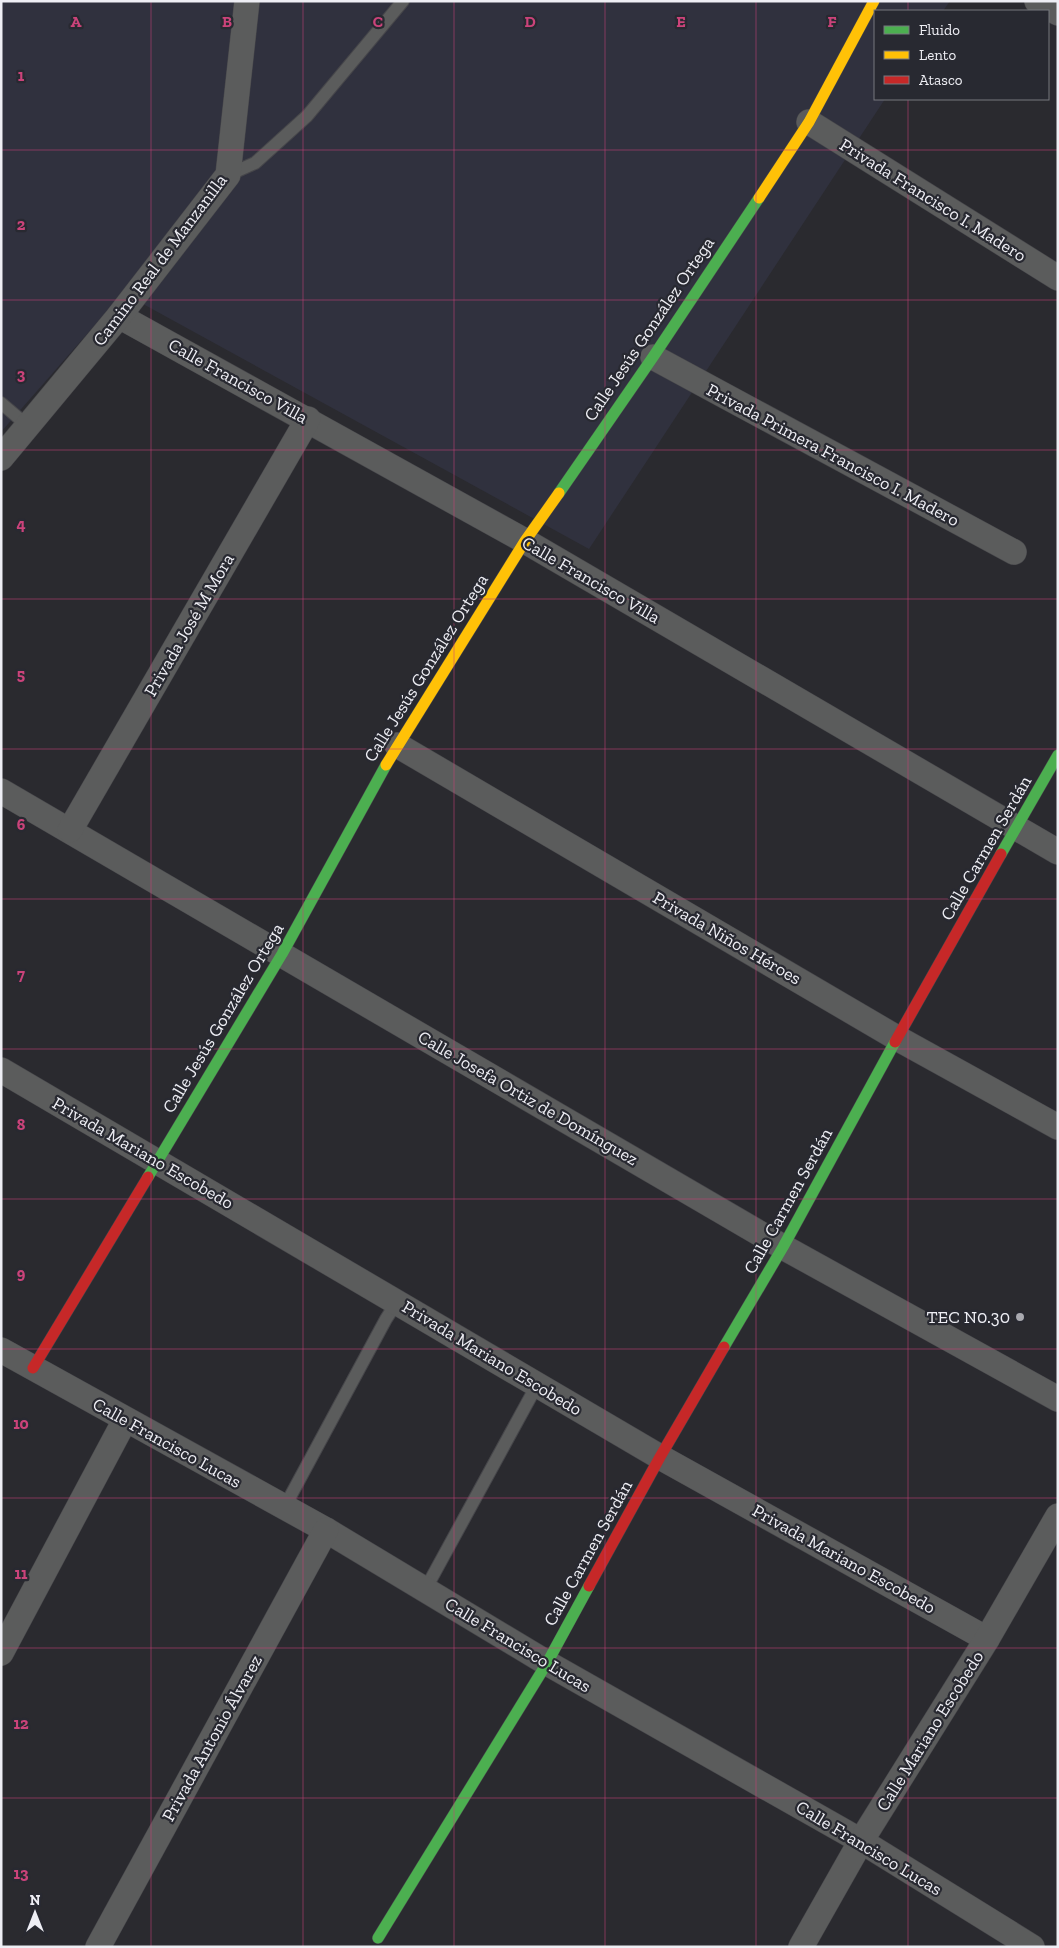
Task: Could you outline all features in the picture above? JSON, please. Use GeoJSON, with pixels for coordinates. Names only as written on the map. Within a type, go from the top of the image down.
{"type":"FeatureCollection","features":[{"type":"Feature","properties":{"kind":"street","name":"Camino Real de Manzanilla"},"geometry":{"type":"LineString","coordinates":[[1,458],[119,316],[228,175],[247,1]]}},
{"type":"Feature","properties":{"kind":"street","name":"Calle Jesús González Ortega"},"geometry":{"type":"LineString","coordinates":[[33,1368],[282,954],[397,745],[525,541],[653,357],[808,122],[874,1]]}},
{"type":"Feature","properties":{"kind":"street"},"geometry":{"type":"LineString","coordinates":[[1037,1],[1058,14]]}},
{"type":"Feature","properties":{"kind":"street","name":"Privada Francisco I. Madero"},"geometry":{"type":"LineString","coordinates":[[808,122],[1058,278]]}},
{"type":"Feature","properties":{"kind":"street","name":"Calle Francisco Villa"},"geometry":{"type":"LineString","coordinates":[[119,316],[308,419],[525,541],[1058,852]]}},
{"type":"Feature","properties":{"kind":"street","name":"Privada Primera Francisco I. Madero"},"geometry":{"type":"LineString","coordinates":[[653,357],[1014,552]]}},
{"type":"Feature","properties":{"kind":"street","name":"Privada José M Mora"},"geometry":{"type":"LineString","coordinates":[[70,830],[308,419]]}},
{"type":"Feature","properties":{"kind":"street","name":"Privada Niños Héroes"},"geometry":{"type":"LineString","coordinates":[[397,745],[897,1038],[1058,1127]]}},
{"type":"Feature","properties":{"kind":"street","name":"Calle Carmen Serdán"},"geometry":{"type":"LineString","coordinates":[[378,1938],[548,1663],[660,1457],[783,1246],[897,1038],[1058,756]]}},
{"type":"Feature","properties":{"kind":"street","name":"Calle Josefa Ortiz de Domínguez"},"geometry":{"type":"LineString","coordinates":[[1,791],[783,1246],[1058,1399]]}},
{"type":"Feature","properties":{"kind":"street","name":"Privada Mariano Escobedo"},"geometry":{"type":"LineString","coordinates":[[1,1070],[660,1457],[987,1639]]}},
{"type":"Feature","properties":{"kind":"street","name":"Calle Francisco Lucas"},"geometry":{"type":"LineString","coordinates":[[1,1350],[326,1530],[548,1663],[861,1841],[1032,1947]]}},
{"type":"Feature","properties":{"kind":"street"},"geometry":{"type":"LineString","coordinates":[[1,1653],[125,1420]]}},
{"type":"Feature","properties":{"kind":"street","name":"Calle Mariano Escobedo"},"geometry":{"type":"LineString","coordinates":[[801,1947],[861,1841],[987,1639],[1058,1516]]}},
{"type":"Feature","properties":{"kind":"street","name":"Privada Antonio Álvarez"},"geometry":{"type":"LineString","coordinates":[[98,1947],[326,1530]]}},
{"type":"Feature","properties":{"kind":"lane"},"geometry":{"type":"LineString","coordinates":[[228,175],[255,163],[307,116],[402,1]]}},
{"type":"Feature","properties":{"kind":"lane"},"geometry":{"type":"LineString","coordinates":[[1,403],[28,426]]}},
{"type":"Feature","properties":{"kind":"lane"},"geometry":{"type":"LineString","coordinates":[[284,1508],[397,1302]]}},
{"type":"Feature","properties":{"kind":"lane"},"geometry":{"type":"LineString","coordinates":[[425,1590],[537,1385]]}},
{"type":"Feature","properties":{"kind":"shaded area"},"geometry":{"type":"Polygon","coordinates":[[[1,1],[950,1],[944,10],[874,10],[874,100],[884,100],[589,549],[123,293],[1,432],[1,1]]]}},
{"type":"Feature","properties":{"kind":"traffic: fast"},"geometry":{"type":"LineString","coordinates":[[559,493],[759,198]]}},
{"type":"Feature","properties":{"kind":"traffic: fast"},"geometry":{"type":"LineString","coordinates":[[1001,854],[1058,755]]}},
{"type":"Feature","properties":{"kind":"traffic: fast"},"geometry":{"type":"LineString","coordinates":[[148,1177],[282,954],[386,765]]}},
{"type":"Feature","properties":{"kind":"traffic: fast"},"geometry":{"type":"LineString","coordinates":[[724,1347],[783,1247],[895,1042]]}},
{"type":"Feature","properties":{"kind":"traffic: fast"},"geometry":{"type":"LineString","coordinates":[[378,1938],[547,1663],[589,1586]]}},
{"type":"Feature","properties":{"kind":"traffic: slow"},"geometry":{"type":"LineString","coordinates":[[759,198],[809,122],[874,1]]}},
{"type":"Feature","properties":{"kind":"traffic: slow"},"geometry":{"type":"LineString","coordinates":[[386,765],[525,541],[559,493]]}},
{"type":"Feature","properties":{"kind":"traffic: jam"},"geometry":{"type":"LineString","coordinates":[[895,1042],[1001,854]]}},
{"type":"Feature","properties":{"kind":"traffic: jam"},"geometry":{"type":"LineString","coordinates":[[33,1368],[148,1177]]}},
{"type":"Feature","properties":{"kind":"traffic: jam"},"geometry":{"type":"LineString","coordinates":[[589,1586],[660,1457],[724,1347]]}},
{"type":"Feature","properties":{"kind":"place","name":"TEC N0.30"},"geometry":{"type":"Point","coordinates":[1020,1317]}}]}
